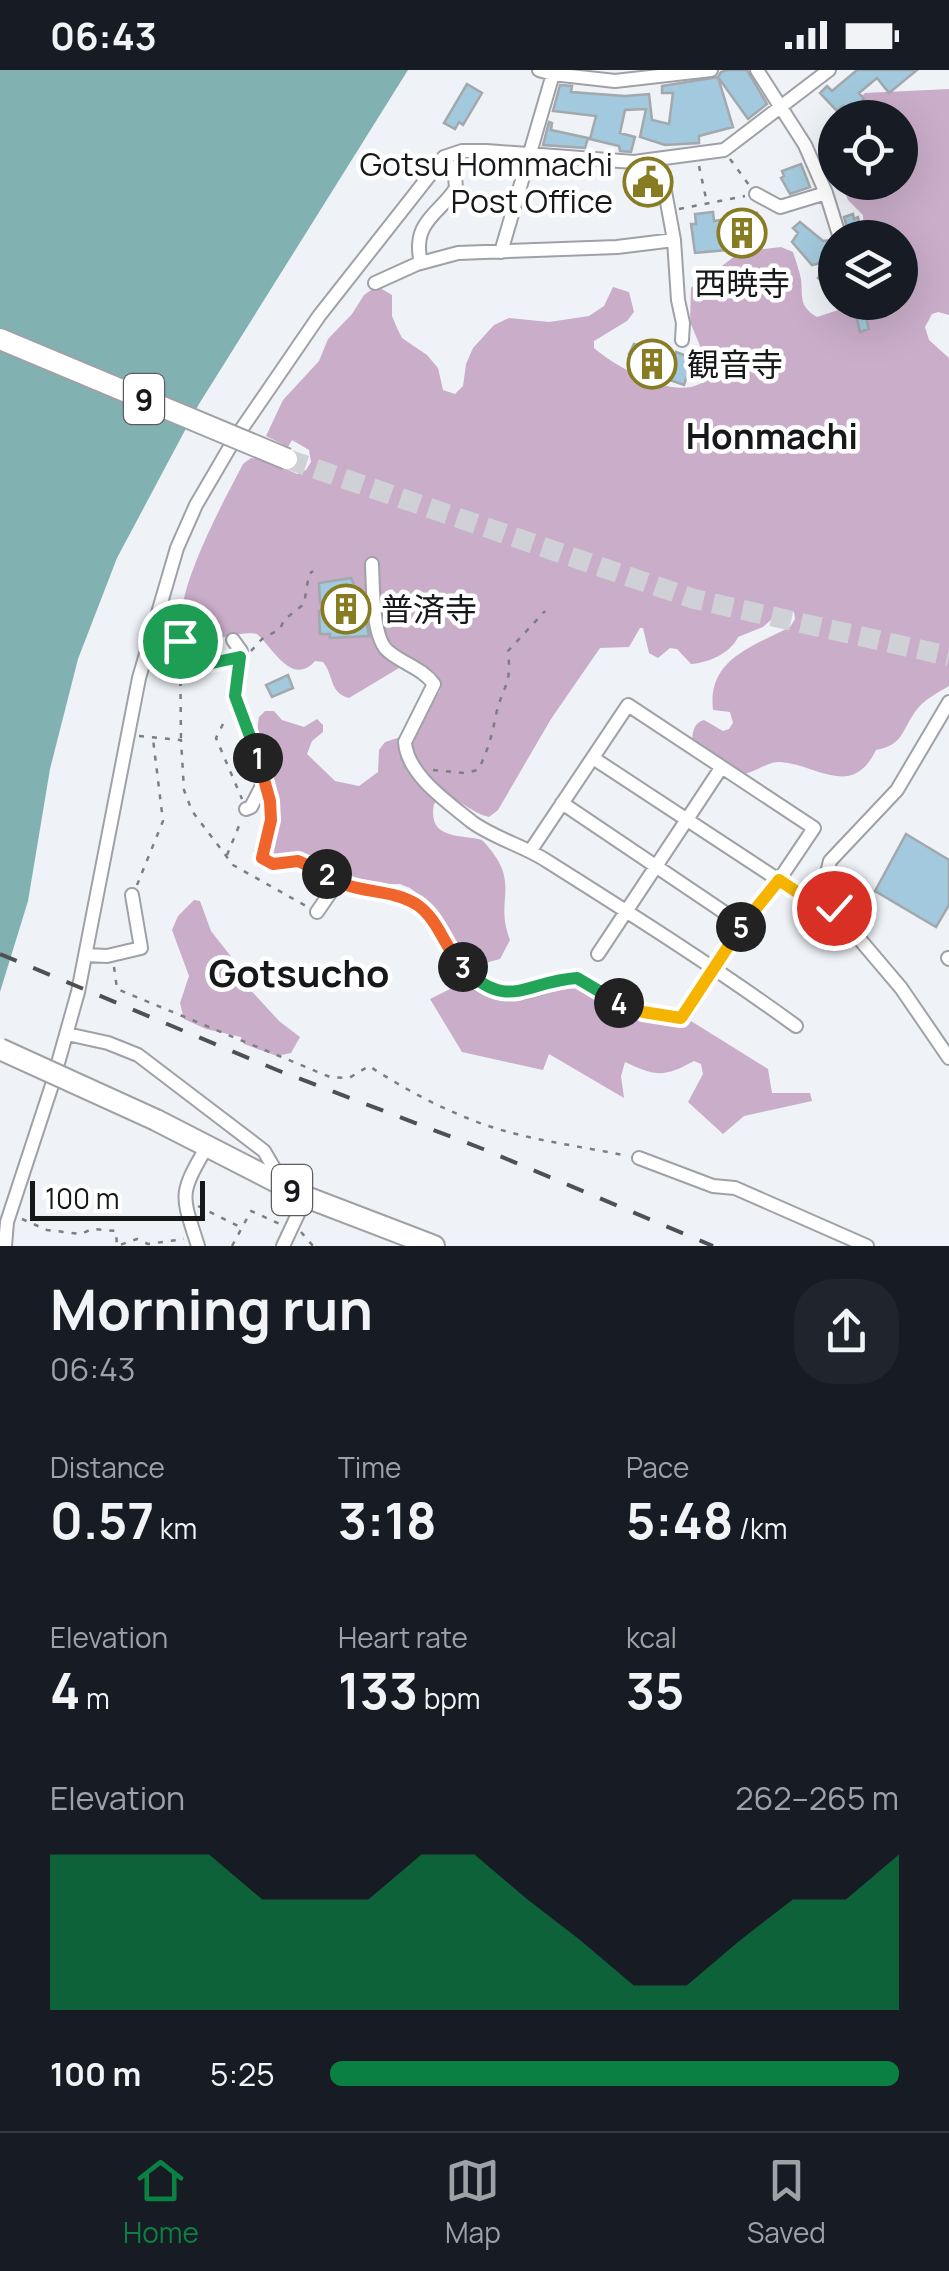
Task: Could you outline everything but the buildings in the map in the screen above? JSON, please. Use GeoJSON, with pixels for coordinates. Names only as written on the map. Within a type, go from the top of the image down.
{"type":"FeatureCollection","features":[{"type":"Feature","properties":{"kind":"highway","name":"9"},"geometry":{"type":"LineString","coordinates":[[0,339],[287,459]]}},
{"type":"Feature","properties":{"kind":"highway","name":"9"},"geometry":{"type":"LineString","coordinates":[[0,1048],[156,1120],[306,1197],[434,1246]]}},
{"type":"Feature","properties":{"kind":"street"},"geometry":{"type":"LineString","coordinates":[[538,70],[616,81],[710,70]]}},
{"type":"Feature","properties":{"kind":"street"},"geometry":{"type":"LineString","coordinates":[[756,70],[806,146],[818,174]]}},
{"type":"Feature","properties":{"kind":"street"},"geometry":{"type":"LineString","coordinates":[[4,1246],[6,1221],[68,1034],[139,678],[164,585],[196,504],[229,438],[342,284],[444,156],[462,151],[634,162],[724,150],[829,70]]}},
{"type":"Feature","properties":{"kind":"street"},"geometry":{"type":"LineString","coordinates":[[501,252],[553,74]]}},
{"type":"Feature","properties":{"kind":"street"},"geometry":{"type":"LineString","coordinates":[[421,263],[424,226],[456,188],[455,176],[444,156]]}},
{"type":"Feature","properties":{"kind":"street"},"geometry":{"type":"LineString","coordinates":[[658,159],[674,240],[682,340]]}},
{"type":"Feature","properties":{"kind":"street"},"geometry":{"type":"LineString","coordinates":[[756,194],[780,207],[818,195]]}},
{"type":"Feature","properties":{"kind":"street"},"geometry":{"type":"LineString","coordinates":[[374,283],[421,263],[458,253],[617,247],[674,240]]}},
{"type":"Feature","properties":{"kind":"street"},"geometry":{"type":"LineString","coordinates":[[28,351],[229,438]]}},
{"type":"Feature","properties":{"kind":"street"},"geometry":{"type":"LineString","coordinates":[[372,564],[382,646],[422,670],[434,684],[405,742],[406,754],[417,771],[476,825],[530,850],[716,968],[796,1026]]}},
{"type":"Feature","properties":{"kind":"street"},"geometry":{"type":"LineString","coordinates":[[238,650],[235,696],[265,780],[271,820],[261,852],[264,860],[273,864],[302,862],[338,883],[390,893],[416,904],[430,917],[466,971],[501,993],[577,978],[625,1006],[676,1019],[686,1014],[743,925],[814,828],[628,705],[530,850]]}},
{"type":"Feature","properties":{"kind":"street"},"geometry":{"type":"LineString","coordinates":[[947,708],[897,790],[830,861],[825,872],[825,892],[901,988],[949,1058]]}},
{"type":"Feature","properties":{"kind":"street"},"geometry":{"type":"LineString","coordinates":[[593,758],[803,896],[834,908]]}},
{"type":"Feature","properties":{"kind":"street"},"geometry":{"type":"LineString","coordinates":[[598,954],[721,768]]}},
{"type":"Feature","properties":{"kind":"street"},"geometry":{"type":"LineString","coordinates":[[246,809],[251,807],[250,802],[265,780]]}},
{"type":"Feature","properties":{"kind":"street"},"geometry":{"type":"LineString","coordinates":[[562,803],[743,925]]}},
{"type":"Feature","properties":{"kind":"street"},"geometry":{"type":"LineString","coordinates":[[318,912],[338,883]]}},
{"type":"Feature","properties":{"kind":"street"},"geometry":{"type":"LineString","coordinates":[[86,955],[112,955],[141,948],[132,895]]}},
{"type":"Feature","properties":{"kind":"street"},"geometry":{"type":"LineString","coordinates":[[68,1034],[138,1055],[264,1152],[285,1186]]}},
{"type":"Feature","properties":{"kind":"street"},"geometry":{"type":"LineString","coordinates":[[197,1242],[184,1199],[189,1178],[206,1148]]}},
{"type":"Feature","properties":{"kind":"street"},"geometry":{"type":"LineString","coordinates":[[640,1158],[713,1186],[734,1188],[867,1246]]}},
{"type":"Feature","properties":{"kind":"street"},"geometry":{"type":"LineString","coordinates":[[283,1246],[306,1197]]}},
{"type":"Feature","properties":{"kind":"path"},"geometry":{"type":"LineString","coordinates":[[670,211],[756,194],[724,150]]}},
{"type":"Feature","properties":{"kind":"path"},"geometry":{"type":"LineString","coordinates":[[696,154],[707,204]]}},
{"type":"Feature","properties":{"kind":"path"},"geometry":{"type":"LineString","coordinates":[[313,571],[309,574],[304,604],[252,651],[238,650],[207,664],[180,641],[181,740],[184,790],[192,811],[233,864],[318,912]]}},
{"type":"Feature","properties":{"kind":"path"},"geometry":{"type":"LineString","coordinates":[[478,770],[493,738],[496,717],[511,678],[508,651],[544,611]]}},
{"type":"Feature","properties":{"kind":"path"},"geometry":{"type":"LineString","coordinates":[[222,724],[216,738],[246,809],[227,856]]}},
{"type":"Feature","properties":{"kind":"path"},"geometry":{"type":"LineString","coordinates":[[128,734],[181,740]]}},
{"type":"Feature","properties":{"kind":"path"},"geometry":{"type":"LineString","coordinates":[[132,895],[163,821],[153,739]]}},
{"type":"Feature","properties":{"kind":"path"},"geometry":{"type":"LineString","coordinates":[[417,771],[484,772]]}},
{"type":"Feature","properties":{"kind":"path"},"geometry":{"type":"LineString","coordinates":[[112,955],[117,989],[330,1078],[349,1078],[369,1066],[469,1120],[514,1134],[640,1158]]}},
{"type":"Feature","properties":{"kind":"path"},"geometry":{"type":"LineString","coordinates":[[184,1199],[242,1228]]}},
{"type":"Feature","properties":{"kind":"path"},"geometry":{"type":"LineString","coordinates":[[232,1246],[252,1211],[292,1226],[314,1246]]}},
{"type":"Feature","properties":{"kind":"path"},"geometry":{"type":"LineString","coordinates":[[6,1221],[80,1234],[92,1228],[116,1231],[117,1246],[137,1239],[148,1244],[197,1242]]}},
{"type":"Feature","properties":{"kind":"shaded area"},"geometry":{"type":"Polygon","coordinates":[[[949,89],[949,315],[932,314],[925,327],[929,340],[949,358],[949,686],[922,704],[897,741],[876,750],[856,773],[832,776],[780,762],[741,774],[725,768],[692,741],[694,730],[704,720],[723,731],[729,729],[733,723],[730,712],[713,710],[717,679],[735,657],[790,627],[794,612],[782,610],[763,627],[738,637],[725,652],[698,663],[691,664],[677,649],[670,648],[658,658],[649,653],[643,628],[629,647],[600,648],[551,719],[498,810],[489,817],[445,794],[434,804],[433,816],[440,830],[482,840],[495,855],[505,880],[504,912],[510,940],[500,959],[470,967],[422,897],[410,888],[400,884],[365,885],[337,879],[323,866],[264,859],[277,796],[258,736],[259,717],[265,711],[274,711],[282,720],[304,727],[317,719],[323,732],[312,741],[307,754],[335,781],[359,786],[378,772],[379,750],[385,742],[410,734],[441,684],[433,671],[399,668],[349,698],[335,688],[323,662],[315,661],[298,670],[276,656],[257,634],[197,638],[182,623],[183,603],[200,551],[243,464],[251,458],[265,460],[297,474],[311,462],[309,450],[292,440],[288,447],[266,436],[283,400],[319,361],[328,339],[364,295],[377,286],[392,295],[392,316],[402,338],[427,355],[438,368],[443,390],[455,394],[463,386],[473,348],[494,325],[509,318],[549,322],[589,316],[604,306],[613,287],[629,292],[634,312],[627,321],[594,341],[594,348],[636,375],[671,387],[688,388],[701,383],[711,372],[690,322],[691,288],[707,272],[718,269],[740,252],[781,247],[793,252],[804,305],[818,320],[918,320],[918,220],[863,220],[848,200],[918,200],[918,100],[858,100],[865,93],[949,89]]]}},
{"type":"Feature","properties":{"kind":"shaded area"},"geometry":{"type":"Polygon","coordinates":[[[194,900],[200,901],[211,931],[233,959],[246,985],[279,1021],[300,1037],[291,1053],[277,1056],[244,1044],[241,1037],[184,1019],[180,1003],[189,976],[172,930],[178,916],[194,900]]]}},
{"type":"Feature","properties":{"kind":"shaded area"},"geometry":{"type":"Polygon","coordinates":[[[470,979],[494,995],[514,1001],[560,985],[580,985],[676,1024],[691,1021],[768,1069],[772,1093],[810,1093],[812,1101],[744,1116],[723,1134],[688,1102],[703,1074],[701,1064],[694,1061],[660,1073],[625,1062],[621,1076],[624,1098],[549,1054],[543,1070],[462,1052],[430,999],[470,979]]]}},
{"type":"Feature","properties":{"kind":"water"},"geometry":{"type":"Polygon","coordinates":[[[0,70],[408,70],[199,404],[117,558],[78,659],[50,769],[28,901],[0,992],[0,70]]]}},
{"type":"Feature","properties":{"kind":"tunnel"},"geometry":{"type":"LineString","coordinates":[[287,459],[694,599],[949,656]]}},
{"type":"Feature","properties":{"kind":"railway"},"geometry":{"type":"LineString","coordinates":[[0,954],[713,1246]]}},
{"type":"Feature","properties":{"kind":"place","name":"Gotsu Hommachi Post Office"},"geometry":{"type":"Point","coordinates":[648,182]}},
{"type":"Feature","properties":{"kind":"place","name":"西暁寺"},"geometry":{"type":"Point","coordinates":[742,233]}},
{"type":"Feature","properties":{"kind":"place","name":"観音寺"},"geometry":{"type":"Point","coordinates":[652,364]}},
{"type":"Feature","properties":{"kind":"place","name":"普済寺"},"geometry":{"type":"Point","coordinates":[346,609]}},
{"type":"Feature","properties":{"kind":"district","name":"Honmachi"},"geometry":{"type":"Point","coordinates":[772,436]}},
{"type":"Feature","properties":{"kind":"district","name":"Gotsucho"},"geometry":{"type":"Point","coordinates":[299,972]}},
{"type":"Feature","properties":{"kind":"route"},"geometry":{"type":"LineString","coordinates":[[180,641],[207,664],[240,657],[235,696],[270,801],[271,820],[262,858],[273,864],[302,862],[344,886],[390,893],[416,904],[436,925],[457,960],[479,982],[495,991],[516,993],[577,978],[625,1006],[679,1019],[686,1014],[746,919],[779,880],[803,896],[834,908]]}}]}
